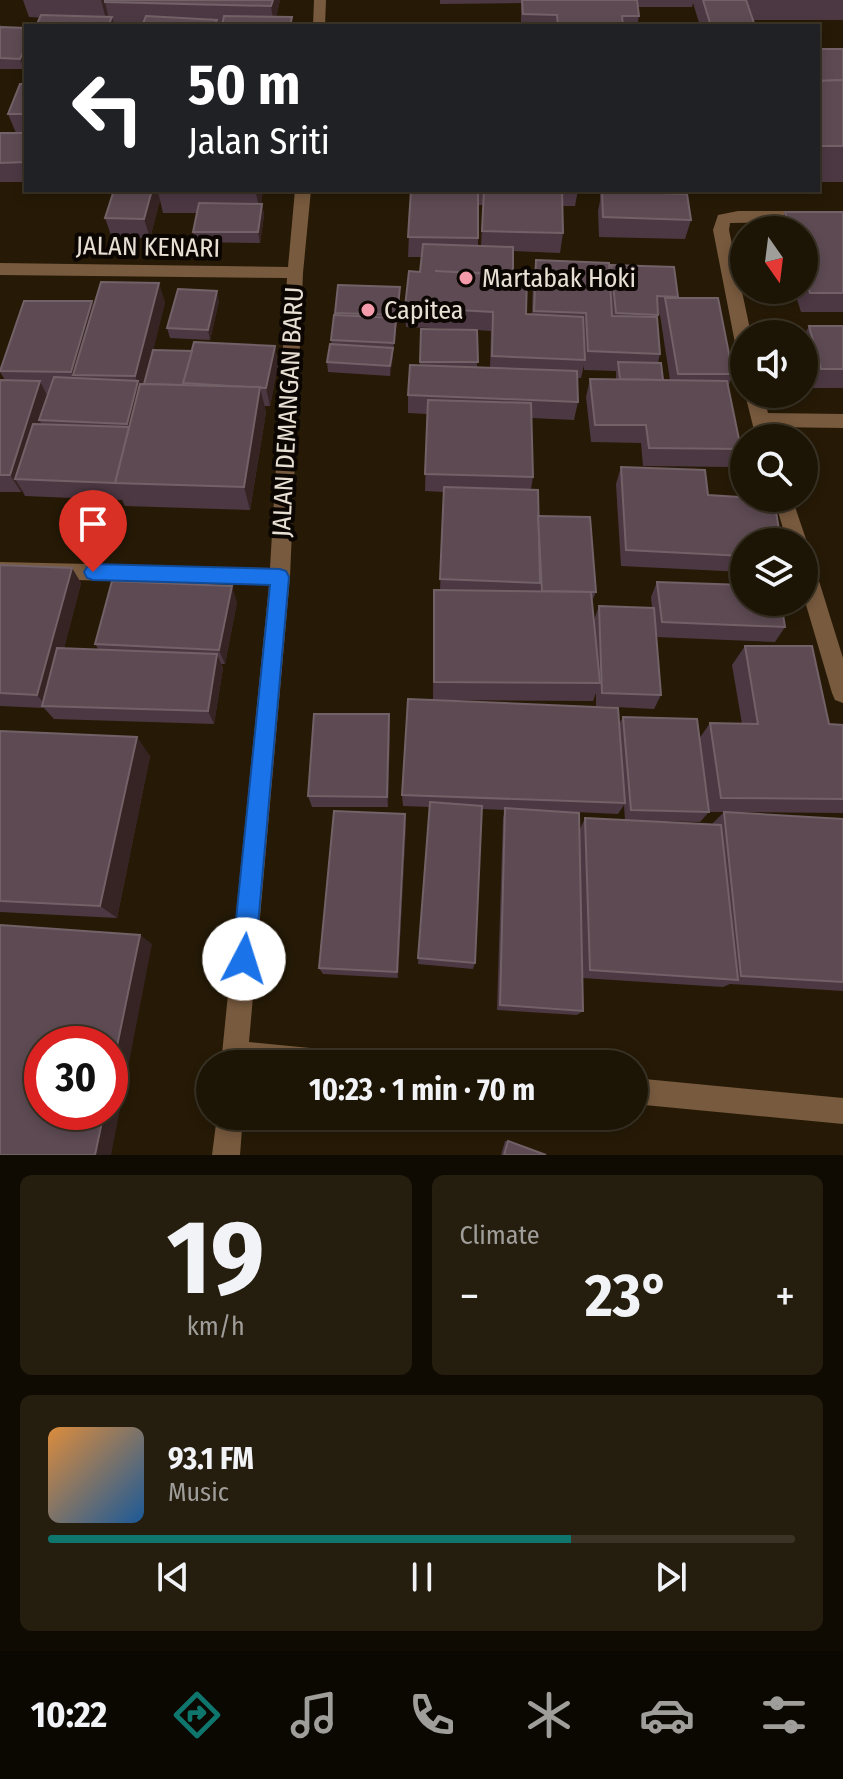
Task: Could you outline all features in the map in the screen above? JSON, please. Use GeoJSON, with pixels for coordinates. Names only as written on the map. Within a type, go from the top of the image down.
{"type":"FeatureCollection","features":[{"type":"Feature","properties":{"kind":"street"},"geometry":{"type":"LineString","coordinates":[[319,24],[320,0]]}},
{"type":"Feature","properties":{"kind":"street","name":"JALAN DEMANGAN BARU"},"geometry":{"type":"LineString","coordinates":[[235,1050],[280,577],[295,273],[303,192]]}},
{"type":"Feature","properties":{"kind":"street"},"geometry":{"type":"LineString","coordinates":[[739,320],[721,230],[723,219],[738,216],[843,216]]}},
{"type":"Feature","properties":{"kind":"street","name":"JALAN KENARI"},"geometry":{"type":"LineString","coordinates":[[0,269],[295,273]]}},
{"type":"Feature","properties":{"kind":"street"},"geometry":{"type":"LineString","coordinates":[[757,408],[760,424]]}},
{"type":"Feature","properties":{"kind":"street"},"geometry":{"type":"LineString","coordinates":[[759,420],[843,421]]}},
{"type":"Feature","properties":{"kind":"street"},"geometry":{"type":"LineString","coordinates":[[0,570],[280,577]]}},
{"type":"Feature","properties":{"kind":"street"},"geometry":{"type":"LineString","coordinates":[[818,611],[843,693]]}},
{"type":"Feature","properties":{"kind":"street"},"geometry":{"type":"LineString","coordinates":[[648,1092],[843,1111]]}},
{"type":"Feature","properties":{"kind":"street"},"geometry":{"type":"LineString","coordinates":[[226,1155],[229,1130]]}},
{"type":"Feature","properties":{"kind":"building"},"geometry":{"type":"Polygon","coordinates":[[[105,0],[273,0],[271,6],[105,0]]]}},
{"type":"Feature","properties":{"kind":"building"},"geometry":{"type":"Polygon","coordinates":[[[522,0],[637,0],[639,16],[622,16],[623,24],[558,24],[557,15],[523,14],[522,0]]]}},
{"type":"Feature","properties":{"kind":"building"},"geometry":{"type":"Polygon","coordinates":[[[703,0],[746,0],[754,24],[710,24],[703,0]]]}},
{"type":"Feature","properties":{"kind":"building"},"geometry":{"type":"Polygon","coordinates":[[[41,15],[112,17],[109,24],[37,24],[41,15]]]}},
{"type":"Feature","properties":{"kind":"building"},"geometry":{"type":"Polygon","coordinates":[[[146,16],[217,20],[215,24],[143,24],[146,16]]]}},
{"type":"Feature","properties":{"kind":"building"},"geometry":{"type":"Polygon","coordinates":[[[224,16],[292,17],[290,24],[222,24],[224,16]]]}},
{"type":"Feature","properties":{"kind":"building"},"geometry":{"type":"Polygon","coordinates":[[[24,28],[24,50],[20,59],[0,58],[0,29],[24,28]]]}},
{"type":"Feature","properties":{"kind":"building"},"geometry":{"type":"Polygon","coordinates":[[[820,49],[843,49],[843,80],[820,81],[820,49]]]}},
{"type":"Feature","properties":{"kind":"building"},"geometry":{"type":"Polygon","coordinates":[[[843,80],[843,146],[820,146],[820,81],[843,80]]]}},
{"type":"Feature","properties":{"kind":"building"},"geometry":{"type":"Polygon","coordinates":[[[20,84],[24,84],[24,114],[8,114],[20,84]]]}},
{"type":"Feature","properties":{"kind":"building"},"geometry":{"type":"Polygon","coordinates":[[[0,133],[24,133],[24,162],[0,163],[0,133]]]}},
{"type":"Feature","properties":{"kind":"building"},"geometry":{"type":"Polygon","coordinates":[[[113,192],[151,192],[144,219],[105,218],[113,192]]]}},
{"type":"Feature","properties":{"kind":"building"},"geometry":{"type":"Polygon","coordinates":[[[158,192],[256,192],[256,193],[158,192]]]}},
{"type":"Feature","properties":{"kind":"building"},"geometry":{"type":"Polygon","coordinates":[[[411,192],[478,192],[478,238],[408,237],[411,192]]]}},
{"type":"Feature","properties":{"kind":"building"},"geometry":{"type":"Polygon","coordinates":[[[484,192],[562,192],[563,233],[482,231],[484,192]]]}},
{"type":"Feature","properties":{"kind":"building"},"geometry":{"type":"Polygon","coordinates":[[[602,192],[630,192],[687,194],[691,220],[603,217],[602,192]]]}},
{"type":"Feature","properties":{"kind":"building"},"geometry":{"type":"Polygon","coordinates":[[[199,203],[262,204],[258,232],[193,232],[199,203]]]}},
{"type":"Feature","properties":{"kind":"building"},"geometry":{"type":"Polygon","coordinates":[[[785,212],[843,212],[843,293],[818,293],[818,216],[786,216],[785,212]]]}},
{"type":"Feature","properties":{"kind":"building"},"geometry":{"type":"Polygon","coordinates":[[[423,244],[513,247],[513,274],[435,271],[527,276],[526,314],[583,317],[585,360],[492,356],[493,312],[405,307],[409,271],[420,272],[423,244]]]}},
{"type":"Feature","properties":{"kind":"building"},"geometry":{"type":"Polygon","coordinates":[[[536,260],[609,263],[612,316],[657,317],[660,354],[588,351],[586,313],[534,311],[536,260]]]}},
{"type":"Feature","properties":{"kind":"building"},"geometry":{"type":"Polygon","coordinates":[[[611,265],[674,267],[678,297],[657,296],[658,315],[616,313],[611,265]]]}},
{"type":"Feature","properties":{"kind":"building"},"geometry":{"type":"Polygon","coordinates":[[[101,282],[159,283],[135,376],[73,375],[101,282]]]}},
{"type":"Feature","properties":{"kind":"building","name":"Capitea"},"geometry":{"type":"Polygon","coordinates":[[[338,285],[400,287],[397,315],[335,313],[338,285]]]}},
{"type":"Feature","properties":{"kind":"building"},"geometry":{"type":"Polygon","coordinates":[[[178,289],[217,291],[208,330],[167,328],[178,289]]]}},
{"type":"Feature","properties":{"kind":"building"},"geometry":{"type":"Polygon","coordinates":[[[665,298],[718,298],[730,374],[678,374],[665,298]]]}},
{"type":"Feature","properties":{"kind":"building"},"geometry":{"type":"Polygon","coordinates":[[[24,301],[92,301],[71,372],[0,371],[24,301]]]}},
{"type":"Feature","properties":{"kind":"building"},"geometry":{"type":"Polygon","coordinates":[[[334,315],[396,318],[394,343],[331,340],[334,315]]]}},
{"type":"Feature","properties":{"kind":"building"},"geometry":{"type":"Polygon","coordinates":[[[818,326],[843,326],[843,369],[821,369],[818,326]]]}},
{"type":"Feature","properties":{"kind":"building"},"geometry":{"type":"Polygon","coordinates":[[[421,329],[477,330],[478,362],[420,362],[421,329]]]}},
{"type":"Feature","properties":{"kind":"building"},"geometry":{"type":"Polygon","coordinates":[[[194,342],[275,346],[266,388],[183,383],[194,342]]]}},
{"type":"Feature","properties":{"kind":"building"},"geometry":{"type":"Polygon","coordinates":[[[330,344],[393,348],[390,366],[327,362],[330,344]]]}},
{"type":"Feature","properties":{"kind":"building"},"geometry":{"type":"Polygon","coordinates":[[[153,350],[192,351],[184,385],[144,384],[153,350]]]}},
{"type":"Feature","properties":{"kind":"building"},"geometry":{"type":"Polygon","coordinates":[[[618,362],[661,363],[663,380],[620,379],[618,362]]]}},
{"type":"Feature","properties":{"kind":"building"},"geometry":{"type":"Polygon","coordinates":[[[410,365],[577,371],[578,402],[408,395],[410,365]]]}},
{"type":"Feature","properties":{"kind":"building"},"geometry":{"type":"Polygon","coordinates":[[[54,377],[138,381],[127,424],[39,420],[54,377]]]}},
{"type":"Feature","properties":{"kind":"building"},"geometry":{"type":"Polygon","coordinates":[[[590,379],[727,381],[730,408],[733,408],[736,424],[730,424],[730,449],[649,448],[646,425],[595,425],[590,379]]]}},
{"type":"Feature","properties":{"kind":"building"},"geometry":{"type":"Polygon","coordinates":[[[0,380],[40,381],[10,475],[0,475],[0,380]]]}},
{"type":"Feature","properties":{"kind":"building"},"geometry":{"type":"Polygon","coordinates":[[[140,384],[260,387],[244,487],[115,483],[140,384]]]}},
{"type":"Feature","properties":{"kind":"building"},"geometry":{"type":"Polygon","coordinates":[[[428,400],[531,403],[533,477],[425,474],[428,400]]]}},
{"type":"Feature","properties":{"kind":"building"},"geometry":{"type":"Polygon","coordinates":[[[33,424],[129,427],[115,483],[15,479],[33,424]]]}},
{"type":"Feature","properties":{"kind":"building"},"geometry":{"type":"Polygon","coordinates":[[[621,467],[705,470],[708,495],[730,496],[730,512],[776,512],[779,528],[730,528],[730,555],[626,550],[621,467]]]}},
{"type":"Feature","properties":{"kind":"building"},"geometry":{"type":"Polygon","coordinates":[[[444,487],[538,490],[540,583],[440,579],[444,487]]]}},
{"type":"Feature","properties":{"kind":"building"},"geometry":{"type":"Polygon","coordinates":[[[538,516],[590,517],[596,592],[542,591],[538,516]]]}},
{"type":"Feature","properties":{"kind":"building"},"geometry":{"type":"Polygon","coordinates":[[[0,565],[72,568],[37,695],[0,693],[0,565]]]}},
{"type":"Feature","properties":{"kind":"building"},"geometry":{"type":"Polygon","coordinates":[[[112,581],[232,586],[219,650],[95,644],[112,581]]]}},
{"type":"Feature","properties":{"kind":"building"},"geometry":{"type":"Polygon","coordinates":[[[657,582],[730,585],[730,616],[783,616],[785,627],[662,622],[657,582]]]}},
{"type":"Feature","properties":{"kind":"building"},"geometry":{"type":"Polygon","coordinates":[[[434,590],[591,592],[600,683],[434,682],[434,590]]]}},
{"type":"Feature","properties":{"kind":"building"},"geometry":{"type":"Polygon","coordinates":[[[599,606],[654,608],[661,695],[602,693],[599,606]]]}},
{"type":"Feature","properties":{"kind":"building"},"geometry":{"type":"Polygon","coordinates":[[[745,646],[812,646],[829,724],[843,725],[843,799],[721,798],[710,723],[758,724],[745,646]]]}},
{"type":"Feature","properties":{"kind":"building"},"geometry":{"type":"Polygon","coordinates":[[[57,648],[217,654],[208,711],[42,706],[57,648]]]}},
{"type":"Feature","properties":{"kind":"building"},"geometry":{"type":"Polygon","coordinates":[[[408,699],[618,708],[625,803],[402,795],[408,699]]]}},
{"type":"Feature","properties":{"kind":"building"},"geometry":{"type":"Polygon","coordinates":[[[314,714],[389,714],[387,797],[308,796],[314,714]]]}},
{"type":"Feature","properties":{"kind":"building"},"geometry":{"type":"Polygon","coordinates":[[[623,717],[697,719],[709,812],[631,810],[623,717]]]}},
{"type":"Feature","properties":{"kind":"building"},"geometry":{"type":"Polygon","coordinates":[[[0,731],[137,737],[100,906],[0,901],[0,731]]]}},
{"type":"Feature","properties":{"kind":"building"},"geometry":{"type":"Polygon","coordinates":[[[430,802],[482,806],[475,963],[418,958],[430,802]]]}},
{"type":"Feature","properties":{"kind":"building"},"geometry":{"type":"Polygon","coordinates":[[[505,808],[579,813],[583,1011],[500,1005],[505,808]]]}},
{"type":"Feature","properties":{"kind":"building"},"geometry":{"type":"Polygon","coordinates":[[[334,811],[405,814],[397,972],[319,968],[334,811]]]}},
{"type":"Feature","properties":{"kind":"building"},"geometry":{"type":"Polygon","coordinates":[[[724,812],[843,819],[843,982],[741,976],[724,812]]]}},
{"type":"Feature","properties":{"kind":"building"},"geometry":{"type":"Polygon","coordinates":[[[585,818],[721,825],[738,980],[590,970],[585,818]]]}},
{"type":"Feature","properties":{"kind":"building"},"geometry":{"type":"Polygon","coordinates":[[[0,925],[140,935],[121,1026],[24,1026],[24,1130],[100,1130],[95,1155],[0,1155],[0,925]]]}},
{"type":"Feature","properties":{"kind":"building"},"geometry":{"type":"Polygon","coordinates":[[[508,1141],[546,1155],[504,1155],[508,1141]]]}},
{"type":"Feature","properties":{"kind":"place","name":"Martabak Hoki"},"geometry":{"type":"Point","coordinates":[466,278]}},
{"type":"Feature","properties":{"kind":"place","name":"Capitea"},"geometry":{"type":"Point","coordinates":[368,310]}},
{"type":"Feature","properties":{"kind":"route"},"geometry":{"type":"LineString","coordinates":[[93,572],[280,577],[244,959]]}}]}
